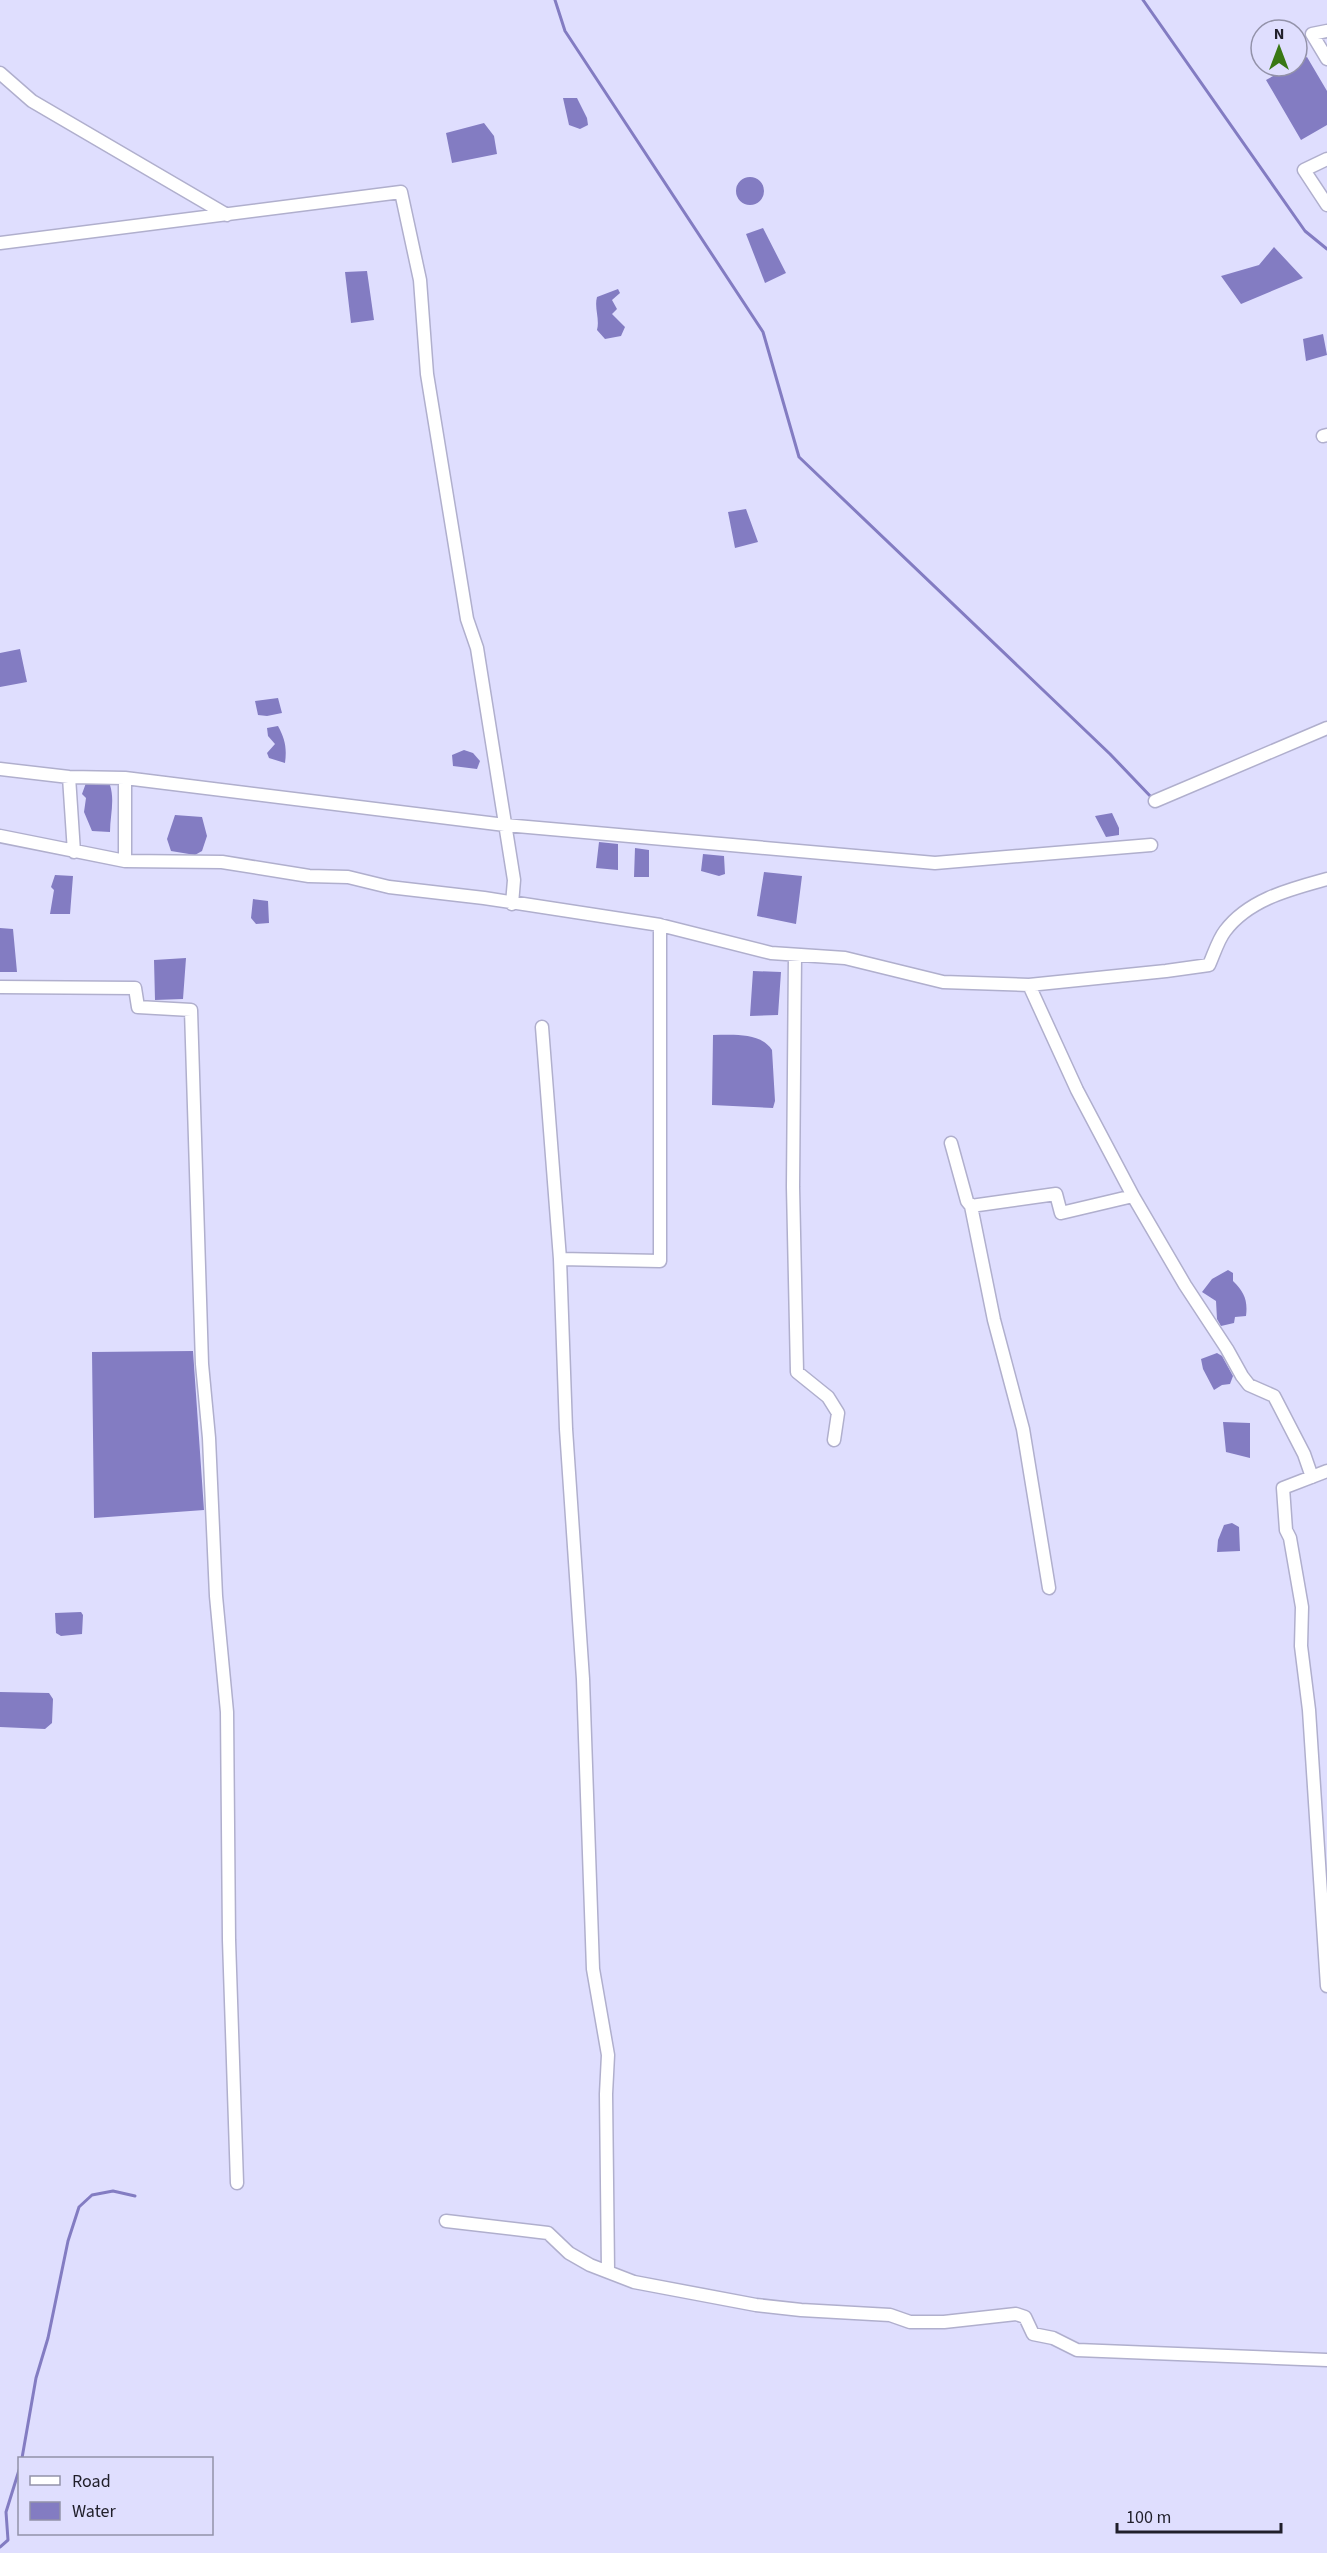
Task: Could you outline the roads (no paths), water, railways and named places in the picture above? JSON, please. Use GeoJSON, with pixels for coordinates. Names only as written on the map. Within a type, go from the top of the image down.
{"type":"FeatureCollection","features":[{"type":"Feature","properties":{"kind":"street"},"geometry":{"type":"LineString","coordinates":[[1327,31],[1312,34],[1327,59]]}},
{"type":"Feature","properties":{"kind":"street"},"geometry":{"type":"LineString","coordinates":[[0,73],[32,101],[227,215]]}},
{"type":"Feature","properties":{"kind":"street"},"geometry":{"type":"LineString","coordinates":[[1327,159],[1304,170],[1327,205]]}},
{"type":"Feature","properties":{"kind":"street"},"geometry":{"type":"LineString","coordinates":[[0,243],[401,192],[420,280],[427,374],[467,619],[477,648],[514,880],[512,904]]}},
{"type":"Feature","properties":{"kind":"street"},"geometry":{"type":"LineString","coordinates":[[1155,801],[1327,728]]}},
{"type":"Feature","properties":{"kind":"street"},"geometry":{"type":"LineString","coordinates":[[0,769],[69,777],[125,778],[505,825],[935,863],[1151,845]]}},
{"type":"Feature","properties":{"kind":"street"},"geometry":{"type":"LineString","coordinates":[[69,777],[74,852]]}},
{"type":"Feature","properties":{"kind":"street"},"geometry":{"type":"LineString","coordinates":[[125,778],[125,861]]}},
{"type":"Feature","properties":{"kind":"street"},"geometry":{"type":"LineString","coordinates":[[0,836],[125,861],[222,861],[309,876],[348,877],[389,887],[484,898],[660,925],[771,953],[844,958],[943,982],[1029,985],[1209,965],[1224,931],[1243,913],[1276,894],[1327,879]]}},
{"type":"Feature","properties":{"kind":"street"},"geometry":{"type":"LineString","coordinates":[[560,1259],[660,1261],[660,925]]}},
{"type":"Feature","properties":{"kind":"street"},"geometry":{"type":"LineString","coordinates":[[795,955],[793,1187],[797,1372],[828,1397],[838,1413],[834,1440]]}},
{"type":"Feature","properties":{"kind":"street"},"geometry":{"type":"LineString","coordinates":[[1029,985],[1073,1081],[1132,1196],[1242,1376],[1249,1385],[1274,1396],[1304,1454],[1312,1477]]}},
{"type":"Feature","properties":{"kind":"street"},"geometry":{"type":"LineString","coordinates":[[0,987],[135,988],[138,1008],[192,1010],[202,1364],[209,1438],[216,1596],[227,1712],[229,1940],[237,2183]]}},
{"type":"Feature","properties":{"kind":"street"},"geometry":{"type":"LineString","coordinates":[[542,1027],[560,1259],[567,1440],[583,1679],[593,1969],[608,2055],[606,2094],[608,2271]]}},
{"type":"Feature","properties":{"kind":"street"},"geometry":{"type":"LineString","coordinates":[[951,1143],[971,1206],[994,1320],[1023,1429],[1049,1588]]}},
{"type":"Feature","properties":{"kind":"street"},"geometry":{"type":"LineString","coordinates":[[971,1206],[1056,1194],[1061,1214],[1132,1196]]}},
{"type":"Feature","properties":{"kind":"street"},"geometry":{"type":"LineString","coordinates":[[1327,1471],[1283,1488],[1286,1530],[1290,1538],[1302,1606],[1300,1646],[1309,1710],[1327,1986]]}},
{"type":"Feature","properties":{"kind":"street"},"geometry":{"type":"LineString","coordinates":[[446,2221],[548,2233],[569,2253],[590,2265],[634,2282],[756,2305],[890,2315],[910,2322],[944,2322],[1016,2314],[1025,2318],[1033,2334],[1053,2338],[1077,2350],[1327,2360]]}},
{"type":"Feature","properties":{"kind":"water"},"geometry":{"type":"Polygon","coordinates":[[[1309,60],[1327,91],[1327,125],[1301,140],[1266,80],[1270,78],[1309,78],[1309,60]]]}},
{"type":"Feature","properties":{"kind":"water"},"geometry":{"type":"Polygon","coordinates":[[[563,98],[577,98],[588,125],[580,129],[569,125],[563,98]]]}},
{"type":"Feature","properties":{"kind":"water"},"geometry":{"type":"Polygon","coordinates":[[[484,123],[494,136],[497,154],[452,163],[446,133],[484,123]]]}},
{"type":"Feature","properties":{"kind":"water"},"geometry":{"type":"Polygon","coordinates":[[[750,177],[760,181],[764,191],[760,201],[750,205],[740,201],[736,191],[740,181],[750,177]]]}},
{"type":"Feature","properties":{"kind":"water"},"geometry":{"type":"Polygon","coordinates":[[[763,228],[786,273],[765,283],[746,234],[763,228]]]}},
{"type":"Feature","properties":{"kind":"water"},"geometry":{"type":"Polygon","coordinates":[[[1274,247],[1303,278],[1241,304],[1221,276],[1259,265],[1274,247]]]}},
{"type":"Feature","properties":{"kind":"water"},"geometry":{"type":"Polygon","coordinates":[[[367,271],[374,320],[351,323],[345,272],[367,271]]]}},
{"type":"Feature","properties":{"kind":"water"},"geometry":{"type":"Polygon","coordinates":[[[618,289],[620,293],[612,300],[617,309],[612,314],[625,327],[621,336],[605,339],[597,330],[597,297],[618,289]]]}},
{"type":"Feature","properties":{"kind":"water"},"geometry":{"type":"Polygon","coordinates":[[[1323,334],[1327,355],[1306,361],[1303,339],[1323,334]]]}},
{"type":"Feature","properties":{"kind":"water"},"geometry":{"type":"Polygon","coordinates":[[[746,509],[758,542],[735,548],[728,512],[746,509]]]}},
{"type":"Feature","properties":{"kind":"water"},"geometry":{"type":"Polygon","coordinates":[[[20,649],[27,682],[0,687],[0,653],[20,649]]]}},
{"type":"Feature","properties":{"kind":"water"},"geometry":{"type":"Polygon","coordinates":[[[278,698],[282,713],[258,715],[255,701],[278,698]]]}},
{"type":"Feature","properties":{"kind":"water"},"geometry":{"type":"Polygon","coordinates":[[[278,726],[285,744],[285,763],[269,758],[267,753],[275,744],[268,736],[267,728],[278,726]]]}},
{"type":"Feature","properties":{"kind":"water"},"geometry":{"type":"Polygon","coordinates":[[[464,750],[473,753],[480,761],[477,769],[453,766],[452,755],[464,750]]]}},
{"type":"Feature","properties":{"kind":"water"},"geometry":{"type":"Polygon","coordinates":[[[86,783],[110,785],[112,803],[110,832],[92,831],[84,812],[86,798],[82,794],[86,783]]]}},
{"type":"Feature","properties":{"kind":"water"},"geometry":{"type":"Polygon","coordinates":[[[1112,813],[1119,828],[1119,835],[1106,837],[1095,816],[1112,813]]]}},
{"type":"Feature","properties":{"kind":"water"},"geometry":{"type":"Polygon","coordinates":[[[175,815],[202,817],[207,836],[202,851],[195,855],[171,851],[167,839],[175,815]]]}},
{"type":"Feature","properties":{"kind":"water"},"geometry":{"type":"Polygon","coordinates":[[[599,842],[618,844],[618,870],[596,868],[599,842]]]}},
{"type":"Feature","properties":{"kind":"water"},"geometry":{"type":"Polygon","coordinates":[[[635,848],[649,850],[649,877],[634,877],[635,848]]]}},
{"type":"Feature","properties":{"kind":"water"},"geometry":{"type":"Polygon","coordinates":[[[703,854],[724,856],[725,874],[719,876],[701,871],[703,854]]]}},
{"type":"Feature","properties":{"kind":"water"},"geometry":{"type":"Polygon","coordinates":[[[764,872],[802,876],[796,924],[757,916],[764,872]]]}},
{"type":"Feature","properties":{"kind":"water"},"geometry":{"type":"Polygon","coordinates":[[[55,875],[73,876],[70,914],[50,914],[54,890],[51,887],[55,875]]]}},
{"type":"Feature","properties":{"kind":"water"},"geometry":{"type":"Polygon","coordinates":[[[253,899],[268,901],[269,923],[256,924],[251,918],[253,899]]]}},
{"type":"Feature","properties":{"kind":"water"},"geometry":{"type":"Polygon","coordinates":[[[0,928],[13,929],[17,972],[0,972],[0,928]]]}},
{"type":"Feature","properties":{"kind":"water"},"geometry":{"type":"Polygon","coordinates":[[[186,958],[183,999],[155,1000],[154,960],[186,958]]]}},
{"type":"Feature","properties":{"kind":"water"},"geometry":{"type":"Polygon","coordinates":[[[753,971],[781,972],[778,1015],[750,1016],[753,971]]]}},
{"type":"Feature","properties":{"kind":"water"},"geometry":{"type":"Polygon","coordinates":[[[713,1035],[753,1037],[767,1044],[772,1050],[775,1101],[773,1108],[712,1105],[713,1035]]]}},
{"type":"Feature","properties":{"kind":"water"},"geometry":{"type":"Polygon","coordinates":[[[1228,1270],[1233,1273],[1233,1281],[1244,1297],[1246,1316],[1235,1317],[1234,1323],[1221,1326],[1217,1319],[1216,1301],[1202,1292],[1212,1279],[1228,1270]]]}},
{"type":"Feature","properties":{"kind":"water"},"geometry":{"type":"Polygon","coordinates":[[[193,1351],[204,1510],[94,1518],[92,1352],[193,1351]]]}},
{"type":"Feature","properties":{"kind":"water"},"geometry":{"type":"Polygon","coordinates":[[[1217,1353],[1222,1356],[1233,1376],[1230,1384],[1222,1385],[1214,1390],[1203,1369],[1201,1359],[1217,1353]]]}},
{"type":"Feature","properties":{"kind":"water"},"geometry":{"type":"Polygon","coordinates":[[[1223,1422],[1250,1423],[1250,1458],[1226,1452],[1223,1422]]]}},
{"type":"Feature","properties":{"kind":"water"},"geometry":{"type":"Polygon","coordinates":[[[1232,1523],[1239,1527],[1240,1551],[1217,1552],[1218,1540],[1224,1525],[1232,1523]]]}},
{"type":"Feature","properties":{"kind":"water"},"geometry":{"type":"Polygon","coordinates":[[[81,1612],[83,1615],[82,1634],[61,1636],[56,1633],[55,1613],[81,1612]]]}},
{"type":"Feature","properties":{"kind":"water"},"geometry":{"type":"Polygon","coordinates":[[[0,1692],[49,1693],[53,1699],[52,1723],[45,1729],[0,1727],[0,1692]]]}},
{"type":"Feature","properties":{"kind":"waterway"},"geometry":{"type":"LineString","coordinates":[[555,0],[565,31],[763,332],[799,457],[1110,754],[1153,799]]}},
{"type":"Feature","properties":{"kind":"waterway"},"geometry":{"type":"LineString","coordinates":[[1143,0],[1305,231],[1327,249]]}},
{"type":"Feature","properties":{"kind":"waterway"},"geometry":{"type":"LineString","coordinates":[[22,2457],[36,2378],[48,2338],[68,2241],[79,2207],[92,2195],[113,2191],[135,2196]]}},
{"type":"Feature","properties":{"kind":"waterway"},"geometry":{"type":"LineString","coordinates":[[0,2547],[8,2540],[6,2512],[18,2473]]}}]}
